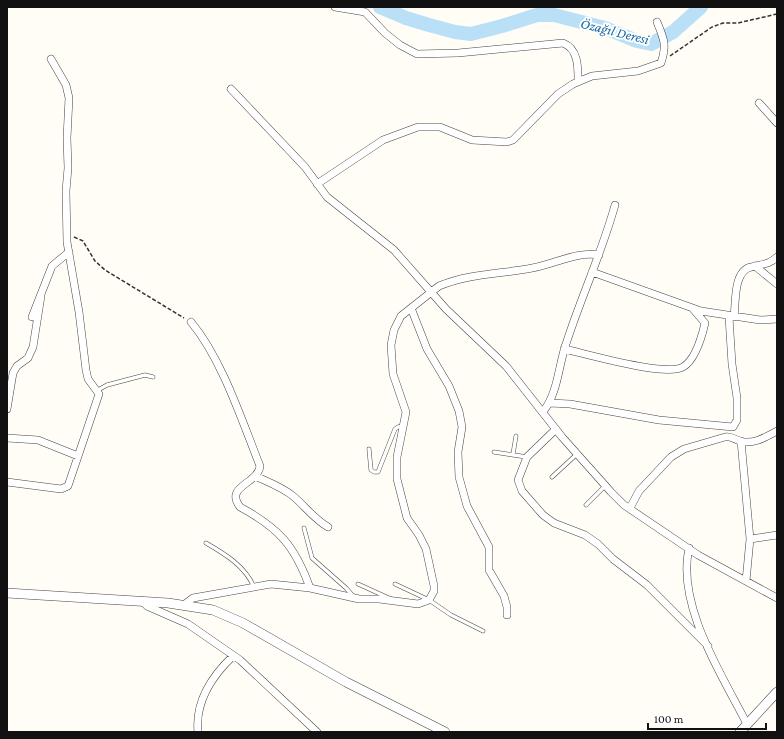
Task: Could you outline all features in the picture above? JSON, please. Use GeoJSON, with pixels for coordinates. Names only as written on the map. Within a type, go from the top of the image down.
{"type":"FeatureCollection","features":[{"type":"Feature","properties":{"kind":"street"},"geometry":{"type":"LineString","coordinates":[[335,7],[365,12],[385,33],[400,45],[417,54],[458,53],[563,43],[570,47],[575,54],[578,65],[578,82]]}},
{"type":"Feature","properties":{"kind":"street"},"geometry":{"type":"LineString","coordinates":[[317,184],[383,140],[418,127],[440,127],[472,140],[510,141],[519,136],[558,94],[578,82],[592,76],[638,71],[661,63],[665,50],[665,44],[657,22]]}},
{"type":"Feature","properties":{"kind":"street"},"geometry":{"type":"LineString","coordinates":[[7,482],[40,488],[65,488],[69,484],[100,394],[98,390],[90,383],[86,370],[80,312],[67,237],[66,191],[68,168],[67,138],[69,98],[66,85],[51,59]]}},
{"type":"Feature","properties":{"kind":"street"},"geometry":{"type":"LineString","coordinates":[[231,89],[305,167],[326,197],[394,250],[446,309],[506,366],[556,429],[605,486],[630,508],[689,548],[777,598]]}},
{"type":"Feature","properties":{"kind":"street"},"geometry":{"type":"LineString","coordinates":[[758,103],[777,123]]}},
{"type":"Feature","properties":{"kind":"street"},"geometry":{"type":"LineString","coordinates":[[543,412],[554,396],[564,349],[599,255],[615,206]]}},
{"type":"Feature","properties":{"kind":"street"},"geometry":{"type":"LineString","coordinates":[[32,317],[52,266],[69,252]]}},
{"type":"Feature","properties":{"kind":"street"},"geometry":{"type":"LineString","coordinates":[[185,604],[193,598],[271,584],[310,588],[353,598],[418,604],[429,600],[434,591],[434,586],[426,549],[420,535],[407,518],[397,479],[397,457],[406,412],[393,374],[391,345],[396,324],[411,308],[445,283],[469,276],[534,268],[586,253],[599,255]]}},
{"type":"Feature","properties":{"kind":"street"},"geometry":{"type":"LineString","coordinates":[[550,403],[561,403],[659,420],[733,427],[737,420],[737,398],[732,364],[732,317],[740,275],[747,268],[766,264],[777,257]]}},
{"type":"Feature","properties":{"kind":"street"},"geometry":{"type":"LineString","coordinates":[[754,266],[777,284]]}},
{"type":"Feature","properties":{"kind":"street"},"geometry":{"type":"LineString","coordinates":[[592,272],[693,309],[732,317],[766,321],[777,319]]}},
{"type":"Feature","properties":{"kind":"street"},"geometry":{"type":"LineString","coordinates":[[7,409],[14,373],[17,366],[28,358],[33,347],[41,296]]}},
{"type":"Feature","properties":{"kind":"street"},"geometry":{"type":"LineString","coordinates":[[411,308],[427,349],[449,386],[459,411],[462,428],[458,452],[459,477],[467,506],[489,547],[489,570],[504,596],[507,607],[507,615]]}},
{"type":"Feature","properties":{"kind":"street"},"geometry":{"type":"LineString","coordinates":[[564,349],[635,365],[672,369],[680,368],[684,366],[697,348],[705,323],[693,309]]}},
{"type":"Feature","properties":{"kind":"street"},"geometry":{"type":"LineString","coordinates":[[191,322],[205,340],[216,361],[260,466],[260,471],[237,491],[235,499],[237,504],[240,508],[270,525],[283,537],[298,560],[310,588]]}},
{"type":"Feature","properties":{"kind":"street"},"geometry":{"type":"LineString","coordinates":[[556,429],[527,457],[519,475],[518,483],[522,491],[543,515],[554,523],[585,535],[598,544],[613,559],[647,585],[708,646]]}},
{"type":"Feature","properties":{"kind":"street"},"geometry":{"type":"LineString","coordinates":[[630,508],[644,485],[678,452],[730,436],[740,441],[758,441],[777,431]]}},
{"type":"Feature","properties":{"kind":"street"},"geometry":{"type":"LineString","coordinates":[[7,438],[38,440],[78,456]]}},
{"type":"Feature","properties":{"kind":"street"},"geometry":{"type":"LineString","coordinates":[[740,441],[750,538],[746,581]]}},
{"type":"Feature","properties":{"kind":"street"},"geometry":{"type":"LineString","coordinates":[[255,476],[294,497],[317,520],[328,528]]}},
{"type":"Feature","properties":{"kind":"street"},"geometry":{"type":"LineString","coordinates":[[750,538],[777,535]]}},
{"type":"Feature","properties":{"kind":"street"},"geometry":{"type":"LineString","coordinates":[[689,548],[686,567],[688,589],[700,628],[747,724]]}},
{"type":"Feature","properties":{"kind":"street"},"geometry":{"type":"LineString","coordinates":[[7,593],[185,604],[213,610],[243,623],[346,682],[445,732]]}},
{"type":"Feature","properties":{"kind":"street"},"geometry":{"type":"LineString","coordinates":[[142,601],[147,606],[188,624],[233,656],[317,732]]}},
{"type":"Feature","properties":{"kind":"street"},"geometry":{"type":"LineString","coordinates":[[198,732],[200,710],[204,694],[216,674],[233,656]]}},
{"type":"Feature","properties":{"kind":"street"},"geometry":{"type":"LineString","coordinates":[[740,732],[777,692]]}},
{"type":"Feature","properties":{"kind":"lane"},"geometry":{"type":"LineString","coordinates":[[98,390],[107,385],[145,375],[153,377]]}},
{"type":"Feature","properties":{"kind":"lane"},"geometry":{"type":"LineString","coordinates":[[369,449],[371,470],[378,472],[395,429],[398,426],[403,426]]}},
{"type":"Feature","properties":{"kind":"lane"},"geometry":{"type":"LineString","coordinates":[[513,454],[516,436]]}},
{"type":"Feature","properties":{"kind":"lane"},"geometry":{"type":"LineString","coordinates":[[494,452],[527,457]]}},
{"type":"Feature","properties":{"kind":"lane"},"geometry":{"type":"LineString","coordinates":[[552,477],[578,454]]}},
{"type":"Feature","properties":{"kind":"lane"},"geometry":{"type":"LineString","coordinates":[[586,505],[605,486]]}},
{"type":"Feature","properties":{"kind":"lane"},"geometry":{"type":"LineString","coordinates":[[304,528],[312,558],[346,588],[353,598]]}},
{"type":"Feature","properties":{"kind":"lane"},"geometry":{"type":"LineString","coordinates":[[206,543],[246,572],[254,587]]}},
{"type":"Feature","properties":{"kind":"lane"},"geometry":{"type":"LineString","coordinates":[[358,584],[362,587],[380,592],[393,601]]}},
{"type":"Feature","properties":{"kind":"lane"},"geometry":{"type":"LineString","coordinates":[[395,584],[429,600],[451,615],[483,631]]}},
{"type":"Feature","properties":{"kind":"path"},"geometry":{"type":"LineString","coordinates":[[661,63],[712,26],[723,23],[738,23],[777,14]]}},
{"type":"Feature","properties":{"kind":"path"},"geometry":{"type":"LineString","coordinates":[[67,237],[81,239],[95,261],[105,270],[171,308],[191,322]]}},
{"type":"Feature","properties":{"kind":"waterway","name":"Özağıl Deresi"},"geometry":{"type":"LineString","coordinates":[[380,7],[406,18],[429,25],[455,32],[471,34],[537,15],[554,15],[605,28],[637,41],[651,44],[673,32],[701,7]]}}]}
